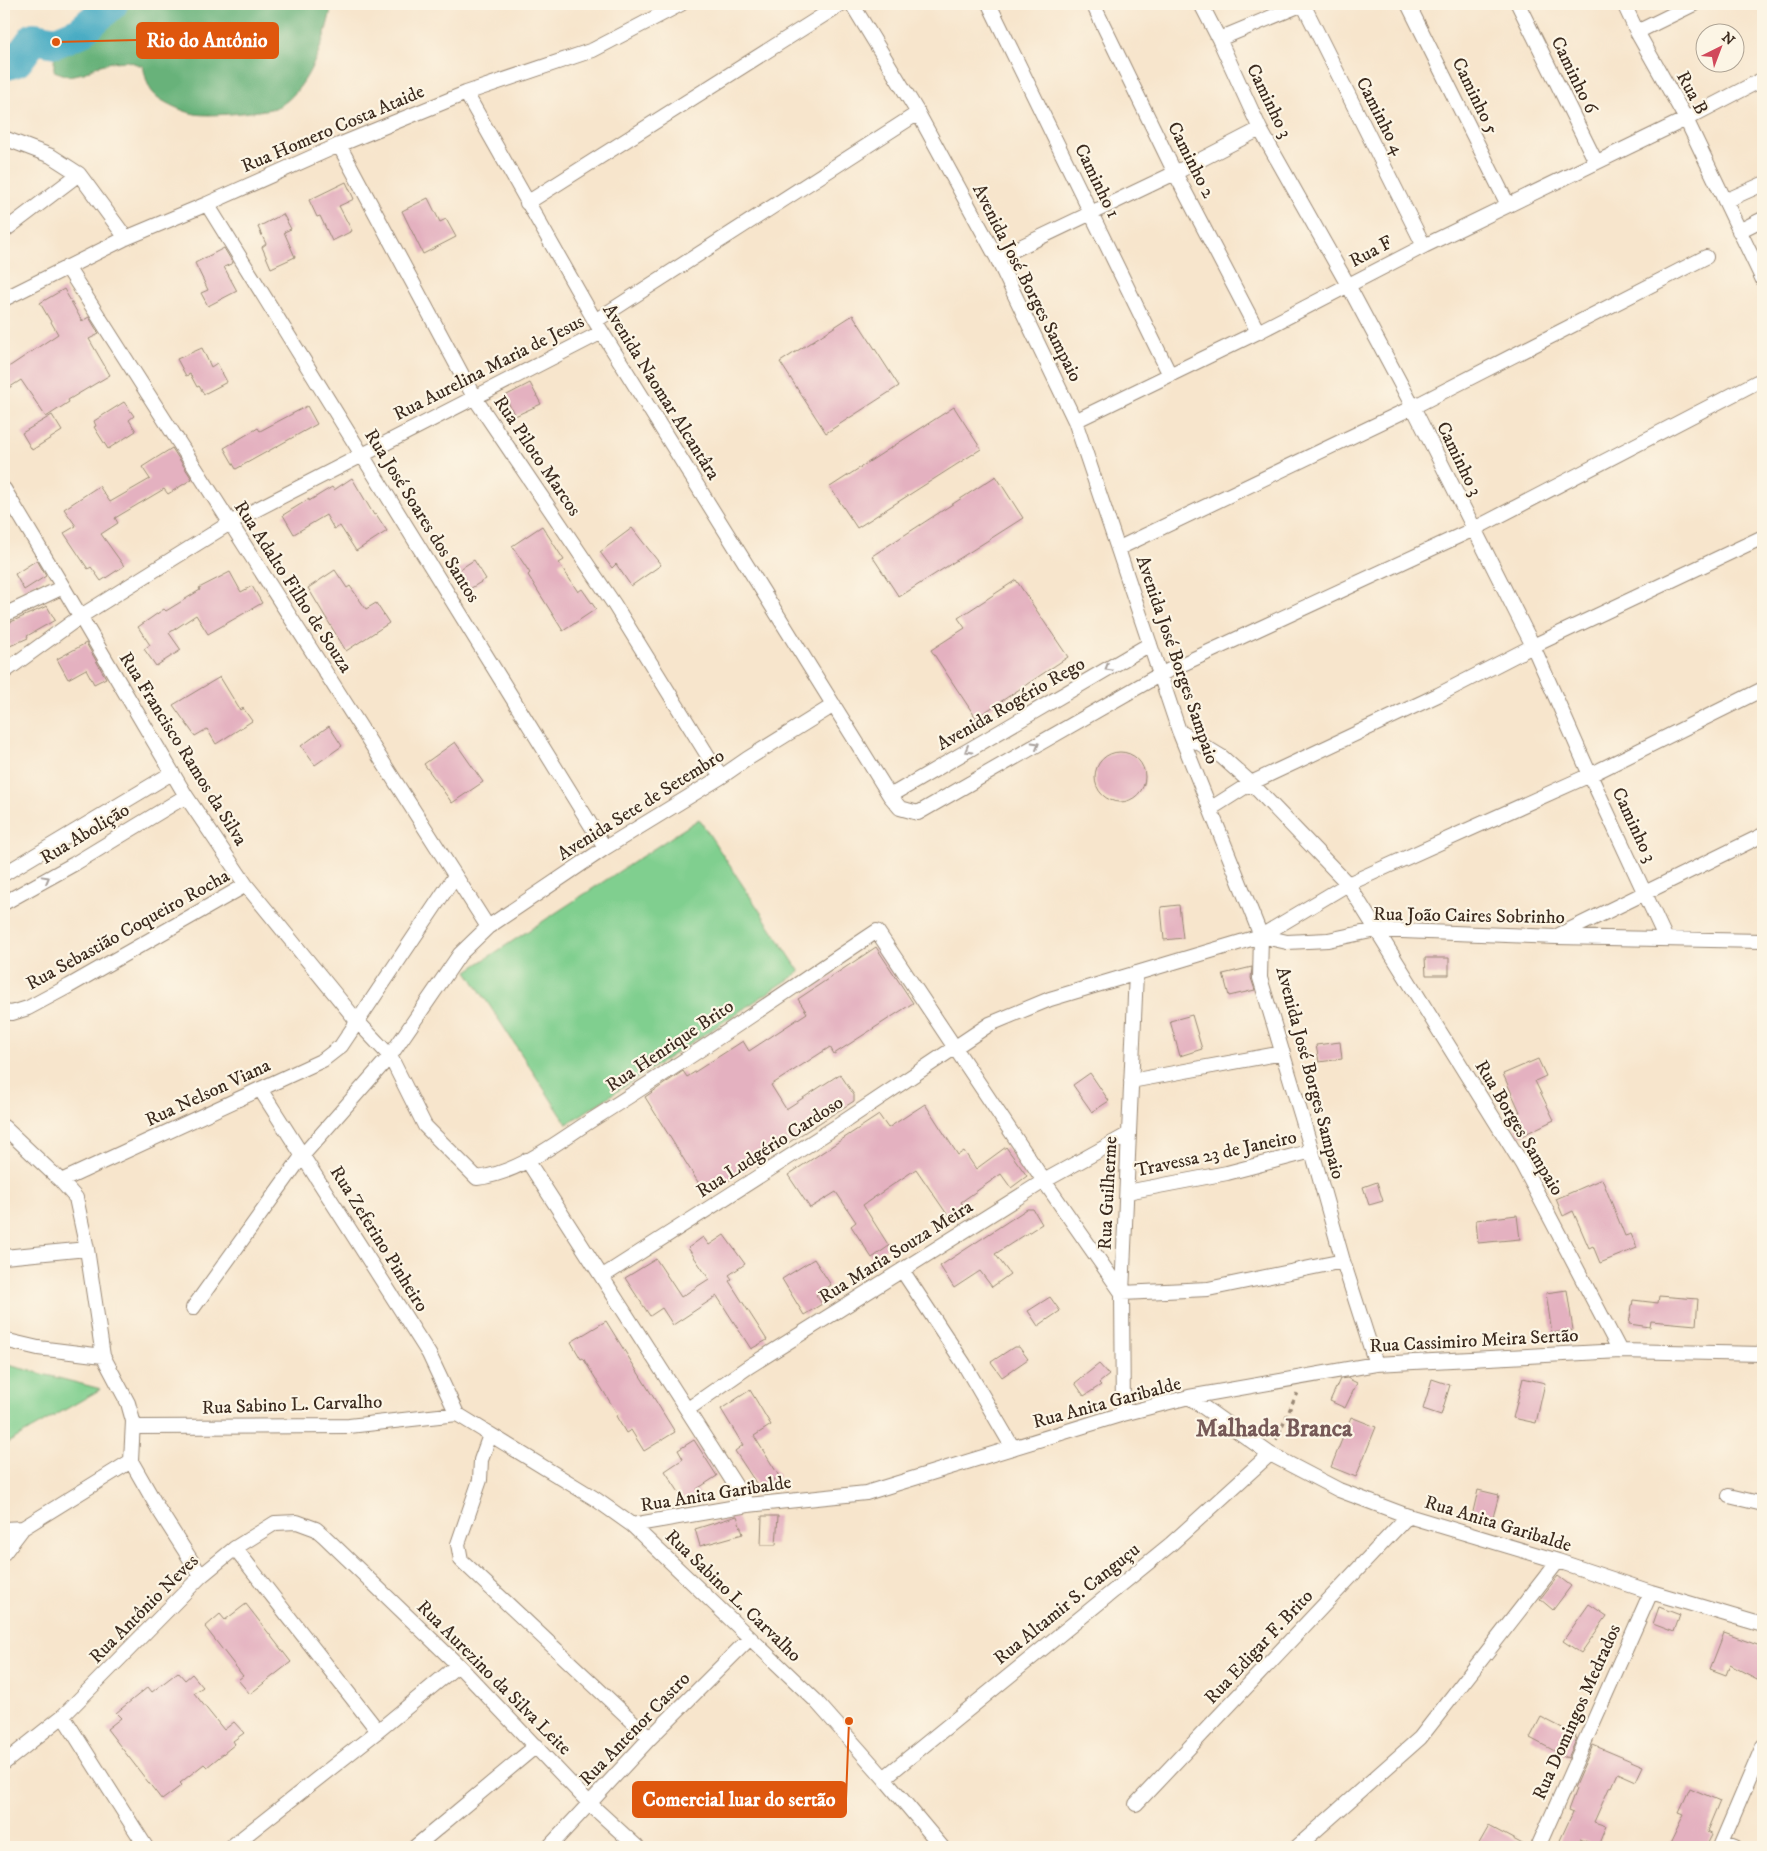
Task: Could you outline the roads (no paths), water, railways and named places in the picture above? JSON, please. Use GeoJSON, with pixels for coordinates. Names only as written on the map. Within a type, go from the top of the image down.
{"type":"FeatureCollection","features":[{"type":"Feature","properties":{"kind":"street","name":"Rua Homero Costa Ataide"},"geometry":{"type":"LineString","coordinates":[[4,299],[126,238],[466,93],[593,50],[681,4]]}},
{"type":"Feature","properties":{"kind":"street"},"geometry":{"type":"LineString","coordinates":[[527,203],[841,4]]}},
{"type":"Feature","properties":{"kind":"street","name":"Avenida José Borges Sampaio"},"geometry":{"type":"LineString","coordinates":[[852,4],[918,113],[997,258],[1075,421],[1119,548],[1159,675],[1261,936],[1260,978],[1343,1261],[1376,1364]]}},
{"type":"Feature","properties":{"kind":"street","name":"Caminho 1"},"geometry":{"type":"LineString","coordinates":[[990,4],[1170,375]]}},
{"type":"Feature","properties":{"kind":"street","name":"Caminho 2"},"geometry":{"type":"LineString","coordinates":[[1093,4],[1175,173],[1258,332]]}},
{"type":"Feature","properties":{"kind":"street","name":"Caminho 3"},"geometry":{"type":"LineString","coordinates":[[1201,4],[1260,129],[1413,407],[1533,646],[1666,939]]}},
{"type":"Feature","properties":{"kind":"street"},"geometry":{"type":"LineString","coordinates":[[1219,39],[1303,4]]}},
{"type":"Feature","properties":{"kind":"street","name":"Caminho 4"},"geometry":{"type":"LineString","coordinates":[[1303,4],[1424,246]]}},
{"type":"Feature","properties":{"kind":"street","name":"Caminho 5"},"geometry":{"type":"LineString","coordinates":[[1408,4],[1508,205]]}},
{"type":"Feature","properties":{"kind":"street","name":"Caminho 6"},"geometry":{"type":"LineString","coordinates":[[1518,4],[1596,162]]}},
{"type":"Feature","properties":{"kind":"street","name":"Rua B"},"geometry":{"type":"LineString","coordinates":[[1624,4],[1637,32],[1686,119],[1763,280]]}},
{"type":"Feature","properties":{"kind":"street"},"geometry":{"type":"LineString","coordinates":[[1637,32],[1694,4]]}},
{"type":"Feature","properties":{"kind":"street","name":"Rua F"},"geometry":{"type":"LineString","coordinates":[[1075,421],[1258,332],[1424,246],[1686,119],[1763,79]]}},
{"type":"Feature","properties":{"kind":"street","name":"Avenida Naomar Alcantâra"},"geometry":{"type":"LineString","coordinates":[[466,93],[598,327],[834,705]]}},
{"type":"Feature","properties":{"kind":"street","name":"Rua Aurelina Maria de Jesus"},"geometry":{"type":"LineString","coordinates":[[4,672],[81,616],[230,523],[474,397],[598,327],[918,113]]}},
{"type":"Feature","properties":{"kind":"street"},"geometry":{"type":"LineString","coordinates":[[997,258],[1175,173],[1260,129]]}},
{"type":"Feature","properties":{"kind":"street"},"geometry":{"type":"LineString","coordinates":[[4,138],[51,156],[79,174],[126,238]]}},
{"type":"Feature","properties":{"kind":"street","name":"Rua Piloto Marcos"},"geometry":{"type":"LineString","coordinates":[[339,146],[474,397],[614,604],[721,777]]}},
{"type":"Feature","properties":{"kind":"street"},"geometry":{"type":"LineString","coordinates":[[4,231],[79,174]]}},
{"type":"Feature","properties":{"kind":"street"},"geometry":{"type":"LineString","coordinates":[[1725,201],[1763,184]]}},
{"type":"Feature","properties":{"kind":"street","name":"Rua José Soares dos Santos"},"geometry":{"type":"LineString","coordinates":[[207,204],[606,848]]}},
{"type":"Feature","properties":{"kind":"street"},"geometry":{"type":"LineString","coordinates":[[1739,231],[1763,219]]}},
{"type":"Feature","properties":{"kind":"street"},"geometry":{"type":"LineString","coordinates":[[1119,548],[1413,407],[1706,257]]}},
{"type":"Feature","properties":{"kind":"street","name":"Rua Adalto Filho de Souza"},"geometry":{"type":"LineString","coordinates":[[66,267],[488,927]]}},
{"type":"Feature","properties":{"kind":"street"},"geometry":{"type":"LineString","coordinates":[[834,705],[890,796],[900,808],[918,813],[1159,675],[1474,529],[1748,386],[1757,382],[1763,382]]}},
{"type":"Feature","properties":{"kind":"street","name":"Rua Francisco Ramos da Silva"},"geometry":{"type":"LineString","coordinates":[[4,489],[186,796],[246,885],[357,1021],[390,1056],[426,1126],[477,1178]]}},
{"type":"Feature","properties":{"kind":"street"},"geometry":{"type":"LineString","coordinates":[[1210,809],[1251,783],[1438,695],[1533,646],[1763,537]]}},
{"type":"Feature","properties":{"kind":"street"},"geometry":{"type":"LineString","coordinates":[[4,616],[63,587]]}},
{"type":"Feature","properties":{"kind":"street","name":"Avenida Rogério Rego"},"geometry":{"type":"LineString","coordinates":[[890,796],[1150,644]]}},
{"type":"Feature","properties":{"kind":"street"},"geometry":{"type":"LineString","coordinates":[[1261,936],[1348,884],[1590,775],[1763,689]]}},
{"type":"Feature","properties":{"kind":"street","name":"Avenida Sete de Setembro"},"geometry":{"type":"LineString","coordinates":[[193,1308],[303,1155],[390,1056],[460,954],[488,927],[606,848],[834,705]]}},
{"type":"Feature","properties":{"kind":"street","name":"Rua Borges Sampaio"},"geometry":{"type":"LineString","coordinates":[[1179,730],[1222,756],[1251,783],[1348,884],[1522,1164],[1620,1351]]}},
{"type":"Feature","properties":{"kind":"street","name":"Rua Abolição"},"geometry":{"type":"LineString","coordinates":[[4,874],[172,773]]}},
{"type":"Feature","properties":{"kind":"street","name":"Rua Abolição"},"geometry":{"type":"LineString","coordinates":[[4,903],[74,864],[186,796]]}},
{"type":"Feature","properties":{"kind":"street"},"geometry":{"type":"LineString","coordinates":[[1556,937],[1763,835]]}},
{"type":"Feature","properties":{"kind":"street","name":"Rua Nelson Viana"},"geometry":{"type":"LineString","coordinates":[[61,1182],[323,1060],[341,1046],[455,876]]}},
{"type":"Feature","properties":{"kind":"street","name":"Rua Sebastião Coqueiro Rocha"},"geometry":{"type":"LineString","coordinates":[[4,1012],[12,1013],[28,1008],[246,885]]}},
{"type":"Feature","properties":{"kind":"street","name":"Rua João Caires Sobrinho"},"geometry":{"type":"LineString","coordinates":[[956,1047],[990,1024],[1050,998],[1261,936],[1287,942],[1328,940],[1376,930],[1556,937],[1763,941]]}},
{"type":"Feature","properties":{"kind":"street","name":"Rua Henrique Brito"},"geometry":{"type":"LineString","coordinates":[[477,1178],[494,1176],[527,1160],[634,1094],[877,931],[956,1047]]}},
{"type":"Feature","properties":{"kind":"street","name":"Rua Guilherme"},"geometry":{"type":"LineString","coordinates":[[1123,1414],[1122,1293],[1136,973]]}},
{"type":"Feature","properties":{"kind":"street"},"geometry":{"type":"LineString","coordinates":[[956,1047],[1044,1182],[1122,1293],[1208,1289],[1343,1261]]}},
{"type":"Feature","properties":{"kind":"street","name":"Rua Ludgério Cardoso"},"geometry":{"type":"LineString","coordinates":[[603,1276],[839,1125],[956,1047]]}},
{"type":"Feature","properties":{"kind":"street"},"geometry":{"type":"LineString","coordinates":[[1131,1081],[1283,1053]]}},
{"type":"Feature","properties":{"kind":"street","name":"Rua Zeferino Pinheiro"},"geometry":{"type":"LineString","coordinates":[[260,1089],[429,1354],[457,1414]]}},
{"type":"Feature","properties":{"kind":"street"},"geometry":{"type":"LineString","coordinates":[[4,1127],[76,1198],[87,1249],[103,1356],[128,1403],[133,1427],[131,1461],[159,1510],[201,1576]]}},
{"type":"Feature","properties":{"kind":"street","name":"Rua Maria Souza Meira"},"geometry":{"type":"LineString","coordinates":[[688,1409],[748,1367],[902,1270],[1044,1182],[1130,1134]]}},
{"type":"Feature","properties":{"kind":"street","name":"Travessa 23 de Janeiro"},"geometry":{"type":"LineString","coordinates":[[1127,1192],[1227,1173],[1312,1151]]}},
{"type":"Feature","properties":{"kind":"street"},"geometry":{"type":"LineString","coordinates":[[527,1160],[748,1505]]}},
{"type":"Feature","properties":{"kind":"street"},"geometry":{"type":"LineString","coordinates":[[4,1257],[87,1249]]}},
{"type":"Feature","properties":{"kind":"street"},"geometry":{"type":"LineString","coordinates":[[902,1270],[964,1364],[1013,1448]]}},
{"type":"Feature","properties":{"kind":"street"},"geometry":{"type":"LineString","coordinates":[[4,1340],[38,1348],[103,1356]]}},
{"type":"Feature","properties":{"kind":"street","name":"Rua Cassimiro Meira Sertão"},"geometry":{"type":"LineString","coordinates":[[1189,1397],[1376,1364],[1620,1351],[1763,1354]]}},
{"type":"Feature","properties":{"kind":"street","name":"Rua Anita Garibalde"},"geometry":{"type":"LineString","coordinates":[[632,1526],[748,1505],[866,1493],[1123,1414],[1189,1397],[1270,1454],[1339,1490],[1408,1516],[1763,1625]]}},
{"type":"Feature","properties":{"kind":"street","name":"Rua Sabino L. Carvalho"},"geometry":{"type":"LineString","coordinates":[[133,1427],[349,1426],[457,1414],[594,1498],[632,1526],[815,1700],[942,1847]]}},
{"type":"Feature","properties":{"kind":"street"},"geometry":{"type":"LineString","coordinates":[[490,1435],[481,1460],[480,1480],[458,1544],[461,1560],[650,1738]]}},
{"type":"Feature","properties":{"kind":"street","name":"Rua Altamir S. Canguçu"},"geometry":{"type":"LineString","coordinates":[[884,1778],[1171,1544],[1270,1454]]}},
{"type":"Feature","properties":{"kind":"street"},"geometry":{"type":"LineString","coordinates":[[4,1552],[23,1528],[131,1461]]}},
{"type":"Feature","properties":{"kind":"street"},"geometry":{"type":"LineString","coordinates":[[1729,1496],[1763,1504]]}},
{"type":"Feature","properties":{"kind":"street","name":"Rua Edigar F. Brito"},"geometry":{"type":"LineString","coordinates":[[1136,1804],[1408,1516]]}},
{"type":"Feature","properties":{"kind":"street","name":"Rua Antônio Neves"},"geometry":{"type":"LineString","coordinates":[[4,1764],[63,1716],[201,1576],[235,1548],[275,1523],[297,1522],[316,1529],[324,1536]]}},
{"type":"Feature","properties":{"kind":"street"},"geometry":{"type":"LineString","coordinates":[[4,1528],[23,1528]]}},
{"type":"Feature","properties":{"kind":"street","name":"Rua Aurezino da Silva Leite"},"geometry":{"type":"LineString","coordinates":[[324,1536],[458,1665],[590,1804],[637,1847]]}},
{"type":"Feature","properties":{"kind":"street"},"geometry":{"type":"LineString","coordinates":[[235,1548],[378,1731]]}},
{"type":"Feature","properties":{"kind":"street"},"geometry":{"type":"LineString","coordinates":[[1297,1847],[1420,1738],[1558,1561]]}},
{"type":"Feature","properties":{"kind":"street","name":"Rua Domingos Medrados"},"geometry":{"type":"LineString","coordinates":[[1538,1847],[1651,1592]]}},
{"type":"Feature","properties":{"kind":"street","name":"Rua Antenor Castro"},"geometry":{"type":"LineString","coordinates":[[549,1847],[650,1738],[750,1638]]}},
{"type":"Feature","properties":{"kind":"street"},"geometry":{"type":"LineString","coordinates":[[231,1847],[458,1665]]}},
{"type":"Feature","properties":{"kind":"street"},"geometry":{"type":"LineString","coordinates":[[63,1716],[146,1847]]}},
{"type":"Feature","properties":{"kind":"street"},"geometry":{"type":"LineString","coordinates":[[415,1847],[536,1746]]}},
{"type":"Feature","properties":{"kind":"street"},"geometry":{"type":"LineString","coordinates":[[1736,1847],[1721,1845],[1763,1746]]}},
{"type":"Feature","properties":{"kind":"waterway"},"geometry":{"type":"LineString","coordinates":[[4,65],[17,61],[34,38],[56,42],[80,32],[112,4]]}},
{"type":"Feature","properties":{"kind":"place","name":"Rio do Antônio"},"geometry":{"type":"Point","coordinates":[56,42]}},
{"type":"Feature","properties":{"kind":"place","name":"Comercial luar do sertão"},"geometry":{"type":"Point","coordinates":[849,1721]}},
{"type":"Feature","properties":{"kind":"district","name":"Malhada Branca"},"geometry":{"type":"Point","coordinates":[1274,1429]}}]}
